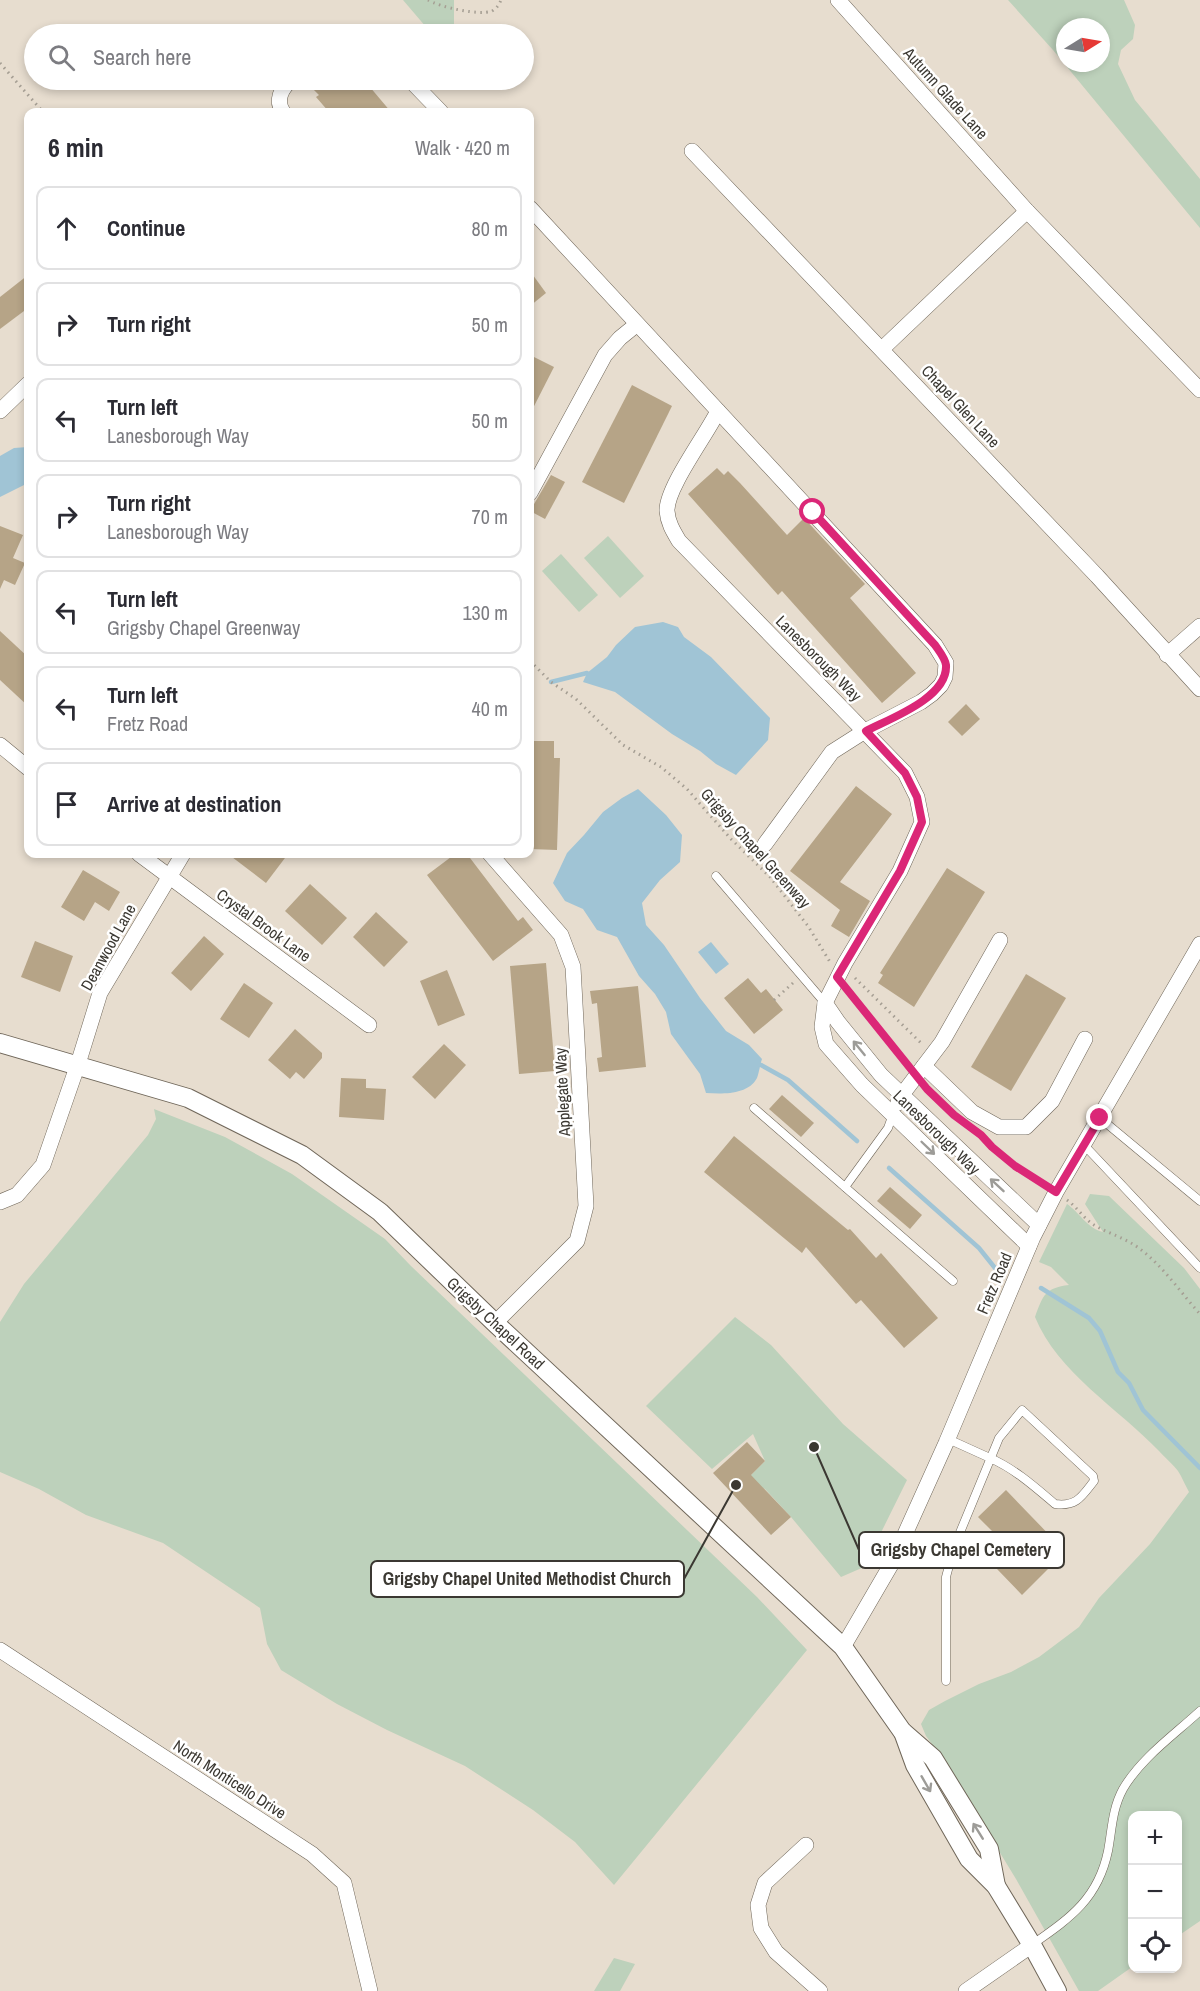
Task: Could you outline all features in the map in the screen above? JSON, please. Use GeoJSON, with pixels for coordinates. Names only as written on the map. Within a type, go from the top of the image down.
{"type":"FeatureCollection","features":[{"type":"Feature","properties":{"kind":"street","name":"Autumn Glade Lane"},"geometry":{"type":"LineString","coordinates":[[838,0],[1027,210],[1200,390]]}},
{"type":"Feature","properties":{"kind":"street"},"geometry":{"type":"LineString","coordinates":[[281,108],[278,102],[283,90]]}},
{"type":"Feature","properties":{"kind":"street"},"geometry":{"type":"LineString","coordinates":[[420,90],[437,108]]}},
{"type":"Feature","properties":{"kind":"street","name":"Chapel Glen Lane"},"geometry":{"type":"LineString","coordinates":[[692,150],[1097,576],[1200,689]]}},
{"type":"Feature","properties":{"kind":"street"},"geometry":{"type":"LineString","coordinates":[[882,349],[1027,210]]}},
{"type":"Feature","properties":{"kind":"street"},"geometry":{"type":"LineString","coordinates":[[534,212],[935,645],[946,663],[945,678],[932,694],[832,752],[765,844]]}},
{"type":"Feature","properties":{"kind":"street"},"geometry":{"type":"LineString","coordinates":[[534,486],[605,355],[636,325]]}},
{"type":"Feature","properties":{"kind":"street"},"geometry":{"type":"LineString","coordinates":[[0,411],[24,388]]}},
{"type":"Feature","properties":{"kind":"street","name":"Lanesborough Way"},"geometry":{"type":"LineString","coordinates":[[718,411],[678,479],[667,508],[669,523],[679,541],[905,773],[917,797],[922,822],[886,896],[840,972],[825,1003],[822,1027],[826,1044],[862,1085],[1029,1246]]}},
{"type":"Feature","properties":{"kind":"street"},"geometry":{"type":"LineString","coordinates":[[1167,655],[1200,626]]}},
{"type":"Feature","properties":{"kind":"street"},"geometry":{"type":"LineString","coordinates":[[0,745],[24,765]]}},
{"type":"Feature","properties":{"kind":"street","name":"Crystal Brook Lane"},"geometry":{"type":"LineString","coordinates":[[144,858],[369,1025]]}},
{"type":"Feature","properties":{"kind":"street","name":"Deanwood Lane"},"geometry":{"type":"LineString","coordinates":[[0,1202],[17,1195],[43,1165],[100,993],[180,858]]}},
{"type":"Feature","properties":{"kind":"street","name":"Applegate Way"},"geometry":{"type":"LineString","coordinates":[[494,858],[561,935],[573,968],[586,1206],[577,1241],[495,1323]]}},
{"type":"Feature","properties":{"kind":"street"},"geometry":{"type":"LineString","coordinates":[[893,1114],[902,1096],[942,1042],[1000,940]]}},
{"type":"Feature","properties":{"kind":"street","name":"Fretz Road"},"geometry":{"type":"LineString","coordinates":[[843,1647],[892,1563],[948,1439],[1029,1246],[1056,1192],[1085,1146],[1200,944]]}},
{"type":"Feature","properties":{"kind":"street","name":"Lanesborough Way"},"geometry":{"type":"LineString","coordinates":[[825,1003],[881,1075],[1040,1225]]}},
{"type":"Feature","properties":{"kind":"street"},"geometry":{"type":"LineString","coordinates":[[924,1066],[972,1112],[999,1127],[1026,1127],[1052,1101],[1085,1039]]}},
{"type":"Feature","properties":{"kind":"street","name":"Grigsby Chapel Road"},"geometry":{"type":"LineString","coordinates":[[1,1042],[188,1098],[302,1155],[380,1212],[495,1323],[843,1647],[902,1731],[915,1765],[969,1859],[996,1886],[1057,1991]]}},
{"type":"Feature","properties":{"kind":"street"},"geometry":{"type":"LineString","coordinates":[[961,1181],[976,1165]]}},
{"type":"Feature","properties":{"kind":"street","name":"North Monticello Drive"},"geometry":{"type":"LineString","coordinates":[[0,1650],[312,1854],[344,1882],[370,1991]]}},
{"type":"Feature","properties":{"kind":"street"},"geometry":{"type":"LineString","coordinates":[[806,1845],[765,1883],[758,1905],[761,1928],[776,1952],[820,1991]]}},
{"type":"Feature","properties":{"kind":"street"},"geometry":{"type":"LineString","coordinates":[[966,1991],[1032,1945]]}},
{"type":"Feature","properties":{"kind":"lane"},"geometry":{"type":"LineString","coordinates":[[716,876],[825,1003]]}},
{"type":"Feature","properties":{"kind":"lane"},"geometry":{"type":"LineString","coordinates":[[754,1108],[953,1281]]}},
{"type":"Feature","properties":{"kind":"lane"},"geometry":{"type":"LineString","coordinates":[[844,1187],[888,1128],[893,1114]]}},
{"type":"Feature","properties":{"kind":"lane"},"geometry":{"type":"LineString","coordinates":[[1100,1118],[1200,1201]]}},
{"type":"Feature","properties":{"kind":"lane"},"geometry":{"type":"LineString","coordinates":[[1085,1146],[1200,1268]]}},
{"type":"Feature","properties":{"kind":"lane"},"geometry":{"type":"LineString","coordinates":[[946,1682],[944,1615],[946,1577],[954,1547],[990,1458],[999,1438],[1022,1410],[1093,1476],[1094,1481],[1072,1504],[1055,1504],[1010,1468],[990,1458],[948,1439]]}},
{"type":"Feature","properties":{"kind":"lane"},"geometry":{"type":"LineString","coordinates":[[1032,1945],[1069,1919],[1090,1896],[1104,1866],[1111,1825],[1122,1792],[1142,1764],[1198,1716]]}},
{"type":"Feature","properties":{"kind":"path"},"geometry":{"type":"LineString","coordinates":[[428,0],[437,5],[485,12],[495,9],[501,0]]}},
{"type":"Feature","properties":{"kind":"path"},"geometry":{"type":"LineString","coordinates":[[0,63],[39,108]]}},
{"type":"Feature","properties":{"kind":"path","name":"Grigsby Chapel Greenway"},"geometry":{"type":"LineString","coordinates":[[534,667],[576,699],[623,745],[661,768],[687,789],[776,885],[840,972],[924,1066]]}},
{"type":"Feature","properties":{"kind":"path"},"geometry":{"type":"LineString","coordinates":[[840,972],[924,1066]]}},
{"type":"Feature","properties":{"kind":"path"},"geometry":{"type":"LineString","coordinates":[[774,1000],[802,974]]}},
{"type":"Feature","properties":{"kind":"path"},"geometry":{"type":"LineString","coordinates":[[981,1135],[1015,1166],[1081,1211],[1092,1225],[1140,1249],[1200,1314]]}},
{"type":"Feature","properties":{"kind":"green space"},"geometry":{"type":"Polygon","coordinates":[[[403,0],[454,0],[454,24],[423,24],[403,0]]]}},
{"type":"Feature","properties":{"kind":"green space"},"geometry":{"type":"Polygon","coordinates":[[[1008,0],[1124,0],[1135,25],[1133,39],[1121,50],[1118,64],[1135,100],[1200,179],[1200,228],[1071,72],[1110,72],[1110,18],[1056,18],[1056,54],[1008,0]]]}},
{"type":"Feature","properties":{"kind":"green space"},"geometry":{"type":"Polygon","coordinates":[[[608,536],[644,576],[620,598],[584,558],[608,536]]]}},
{"type":"Feature","properties":{"kind":"green space"},"geometry":{"type":"Polygon","coordinates":[[[561,554],[598,595],[579,612],[542,571],[561,554]]]}},
{"type":"Feature","properties":{"kind":"green space"},"geometry":{"type":"Polygon","coordinates":[[[154,1109],[225,1137],[292,1174],[385,1239],[757,1597],[807,1650],[614,1885],[575,1842],[533,1810],[465,1766],[337,1704],[281,1670],[267,1644],[260,1608],[163,1543],[86,1515],[39,1489],[0,1472],[0,1322],[24,1284],[148,1135],[156,1119],[154,1109]]]}},
{"type":"Feature","properties":{"kind":"green space"},"geometry":{"type":"Polygon","coordinates":[[[1090,1194],[1109,1196],[1184,1268],[1200,1289],[1200,1921],[1182,1933],[1182,1811],[1128,1811],[1128,1970],[1098,1991],[1079,1991],[1016,1879],[941,1756],[926,1736],[921,1724],[929,1710],[1039,1657],[1079,1627],[1099,1598],[1150,1544],[1189,1492],[1174,1466],[1143,1435],[1090,1389],[1058,1355],[1045,1337],[1035,1317],[1046,1294],[1055,1288],[1069,1285],[1051,1267],[1039,1262],[1067,1204],[1088,1224],[1103,1232],[1085,1204],[1090,1194]]]}},
{"type":"Feature","properties":{"kind":"green space"},"geometry":{"type":"Polygon","coordinates":[[[735,1317],[771,1345],[843,1424],[907,1480],[864,1567],[841,1577],[765,1489],[745,1481],[765,1461],[753,1434],[712,1469],[646,1406],[735,1317]]]}},
{"type":"Feature","properties":{"kind":"green space"},"geometry":{"type":"Polygon","coordinates":[[[614,1958],[635,1964],[620,1991],[594,1991],[614,1958]]]}},
{"type":"Feature","properties":{"kind":"water"},"geometry":{"type":"Polygon","coordinates":[[[24,447],[24,485],[0,497],[0,456],[14,448],[24,447]]]}},
{"type":"Feature","properties":{"kind":"water"},"geometry":{"type":"Polygon","coordinates":[[[663,622],[678,627],[684,637],[711,657],[770,718],[768,740],[736,775],[672,734],[615,692],[583,682],[587,673],[607,657],[635,627],[663,622]]]}},
{"type":"Feature","properties":{"kind":"water"},"geometry":{"type":"Polygon","coordinates":[[[638,789],[666,815],[682,835],[680,862],[660,880],[642,903],[646,925],[664,945],[726,1031],[749,1045],[762,1059],[757,1078],[748,1088],[727,1093],[706,1093],[700,1074],[671,1034],[666,1012],[655,994],[639,976],[617,937],[597,930],[583,909],[565,901],[553,883],[567,853],[603,812],[638,789]]]}},
{"type":"Feature","properties":{"kind":"water"},"geometry":{"type":"Polygon","coordinates":[[[711,942],[729,964],[716,974],[698,952],[711,942]]]}},
{"type":"Feature","properties":{"kind":"building"},"geometry":{"type":"Polygon","coordinates":[[[314,90],[372,90],[388,108],[326,108],[316,97],[319,95],[314,90]]]}},
{"type":"Feature","properties":{"kind":"building"},"geometry":{"type":"Polygon","coordinates":[[[534,276],[546,293],[534,303],[534,276]]]}},
{"type":"Feature","properties":{"kind":"building"},"geometry":{"type":"Polygon","coordinates":[[[24,278],[24,311],[0,329],[0,297],[24,278]]]}},
{"type":"Feature","properties":{"kind":"building"},"geometry":{"type":"Polygon","coordinates":[[[534,357],[554,367],[534,406],[534,357]]]}},
{"type":"Feature","properties":{"kind":"building"},"geometry":{"type":"Polygon","coordinates":[[[632,385],[672,406],[624,503],[582,482],[632,385]]]}},
{"type":"Feature","properties":{"kind":"building"},"geometry":{"type":"Polygon","coordinates":[[[717,468],[724,475],[728,471],[787,535],[804,518],[865,584],[850,598],[916,673],[882,703],[782,591],[778,595],[688,494],[717,468]]]}},
{"type":"Feature","properties":{"kind":"building"},"geometry":{"type":"Polygon","coordinates":[[[551,475],[565,482],[545,519],[534,513],[534,504],[551,475]]]}},
{"type":"Feature","properties":{"kind":"building"},"geometry":{"type":"Polygon","coordinates":[[[0,526],[23,535],[13,558],[24,563],[24,565],[15,585],[4,580],[0,589],[0,526]]]}},
{"type":"Feature","properties":{"kind":"building"},"geometry":{"type":"Polygon","coordinates":[[[0,631],[24,653],[24,702],[0,680],[0,631]]]}},
{"type":"Feature","properties":{"kind":"building"},"geometry":{"type":"Polygon","coordinates":[[[966,704],[980,719],[962,736],[948,722],[966,704]]]}},
{"type":"Feature","properties":{"kind":"building"},"geometry":{"type":"Polygon","coordinates":[[[534,741],[554,741],[554,758],[560,758],[557,850],[534,849],[534,741]]]}},
{"type":"Feature","properties":{"kind":"building"},"geometry":{"type":"Polygon","coordinates":[[[856,786],[892,814],[840,882],[870,901],[849,937],[831,926],[840,910],[790,871],[856,786]]]}},
{"type":"Feature","properties":{"kind":"building"},"geometry":{"type":"Polygon","coordinates":[[[233,858],[285,858],[266,883],[233,858]]]}},
{"type":"Feature","properties":{"kind":"building"},"geometry":{"type":"Polygon","coordinates":[[[450,858],[470,858],[518,921],[523,917],[533,930],[493,961],[427,875],[450,858]]]}},
{"type":"Feature","properties":{"kind":"building"},"geometry":{"type":"Polygon","coordinates":[[[947,868],[985,892],[914,1007],[878,983],[883,975],[880,973],[947,868]]]}},
{"type":"Feature","properties":{"kind":"building"},"geometry":{"type":"Polygon","coordinates":[[[83,870],[120,892],[109,911],[95,902],[84,921],[61,907],[83,870]]]}},
{"type":"Feature","properties":{"kind":"building"},"geometry":{"type":"Polygon","coordinates":[[[310,884],[347,918],[322,945],[285,911],[310,884]]]}},
{"type":"Feature","properties":{"kind":"building"},"geometry":{"type":"Polygon","coordinates":[[[376,912],[408,942],[384,967],[353,937],[376,912]]]}},
{"type":"Feature","properties":{"kind":"building"},"geometry":{"type":"Polygon","coordinates":[[[204,936],[224,954],[191,991],[171,973],[204,936]]]}},
{"type":"Feature","properties":{"kind":"building"},"geometry":{"type":"Polygon","coordinates":[[[35,941],[73,956],[60,992],[21,977],[35,941]]]}},
{"type":"Feature","properties":{"kind":"building"},"geometry":{"type":"Polygon","coordinates":[[[546,963],[555,1071],[519,1074],[510,966],[546,963]]]}},
{"type":"Feature","properties":{"kind":"building"},"geometry":{"type":"Polygon","coordinates":[[[447,970],[465,1015],[438,1026],[420,981],[447,970]]]}},
{"type":"Feature","properties":{"kind":"building"},"geometry":{"type":"Polygon","coordinates":[[[1026,974],[1066,998],[1011,1091],[971,1067],[1026,974]]]}},
{"type":"Feature","properties":{"kind":"building"},"geometry":{"type":"Polygon","coordinates":[[[748,978],[761,993],[766,989],[783,1010],[754,1034],[724,998],[748,978]]]}},
{"type":"Feature","properties":{"kind":"building"},"geometry":{"type":"Polygon","coordinates":[[[244,983],[273,1003],[249,1038],[220,1019],[244,983]]]}},
{"type":"Feature","properties":{"kind":"building"},"geometry":{"type":"Polygon","coordinates":[[[638,986],[646,1067],[599,1072],[597,1058],[602,1057],[597,1003],[592,1004],[590,991],[638,986]]]}},
{"type":"Feature","properties":{"kind":"building"},"geometry":{"type":"Polygon","coordinates":[[[295,1029],[322,1053],[322,1058],[304,1079],[296,1072],[290,1079],[268,1060],[295,1029]]]}},
{"type":"Feature","properties":{"kind":"building"},"geometry":{"type":"Polygon","coordinates":[[[444,1044],[466,1065],[435,1099],[412,1077],[444,1044]]]}},
{"type":"Feature","properties":{"kind":"building"},"geometry":{"type":"Polygon","coordinates":[[[341,1078],[366,1079],[366,1088],[386,1089],[384,1120],[339,1117],[341,1078]]]}},
{"type":"Feature","properties":{"kind":"building"},"geometry":{"type":"Polygon","coordinates":[[[782,1095],[814,1123],[801,1137],[769,1109],[782,1095]]]}},
{"type":"Feature","properties":{"kind":"building"},"geometry":{"type":"Polygon","coordinates":[[[734,1136],[848,1230],[850,1229],[876,1258],[881,1253],[938,1318],[904,1348],[861,1300],[856,1304],[806,1247],[802,1253],[704,1172],[734,1136]]]}},
{"type":"Feature","properties":{"kind":"building"},"geometry":{"type":"Polygon","coordinates":[[[890,1187],[922,1215],[910,1229],[877,1201],[890,1187]]]}},
{"type":"Feature","properties":{"kind":"building"},"geometry":{"type":"Polygon","coordinates":[[[747,1442],[765,1461],[751,1475],[791,1517],[771,1535],[713,1473],[747,1442]]]}},
{"type":"Feature","properties":{"kind":"building"},"geometry":{"type":"Polygon","coordinates":[[[1006,1490],[1058,1544],[1048,1554],[1055,1562],[1022,1595],[997,1569],[1014,1553],[978,1517],[1006,1490]]]}},
{"type":"Feature","properties":{"kind":"waterway"},"geometry":{"type":"LineString","coordinates":[[551,682],[587,673]]}},
{"type":"Feature","properties":{"kind":"waterway"},"geometry":{"type":"LineString","coordinates":[[761,1065],[788,1080],[857,1141]]}},
{"type":"Feature","properties":{"kind":"waterway"},"geometry":{"type":"LineString","coordinates":[[889,1168],[979,1248],[995,1268]]}},
{"type":"Feature","properties":{"kind":"waterway"},"geometry":{"type":"LineString","coordinates":[[1041,1288],[1089,1318],[1100,1331],[1118,1372],[1129,1383],[1143,1410],[1200,1468]]}},
{"type":"Feature","properties":{"kind":"place","name":"Grigsby Chapel Cemetery"},"geometry":{"type":"Point","coordinates":[814,1447]}},
{"type":"Feature","properties":{"kind":"place","name":"Grigsby Chapel United Methodist Church"},"geometry":{"type":"Point","coordinates":[736,1485]}},
{"type":"Feature","properties":{"kind":"route"},"geometry":{"type":"LineString","coordinates":[[813,512],[935,645],[946,663],[945,678],[932,694],[866,731],[905,773],[917,797],[922,822],[900,871],[837,977],[927,1089],[1015,1166],[1056,1192],[1100,1118]]}}]}
